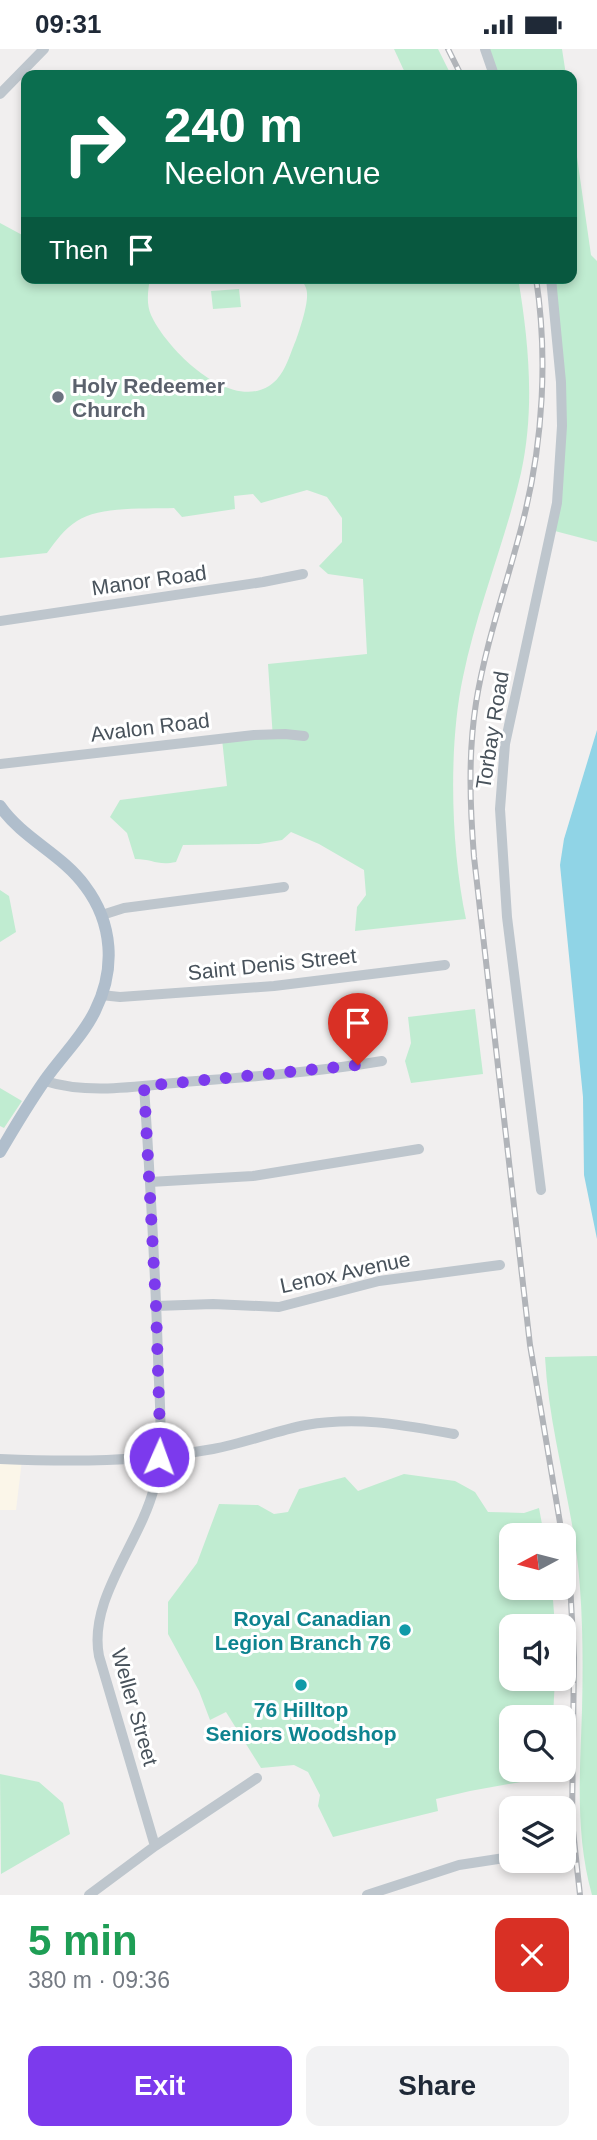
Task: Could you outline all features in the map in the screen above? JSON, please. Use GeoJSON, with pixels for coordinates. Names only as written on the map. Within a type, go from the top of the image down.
{"type":"FeatureCollection","features":[{"type":"Feature","properties":{"kind":"main road"},"geometry":{"type":"LineString","coordinates":[[0,806],[24,832],[77,875],[95,899],[107,930],[110,960],[95,1011],[45,1081],[0,1152]]}},
{"type":"Feature","properties":{"kind":"street"},"geometry":{"type":"LineString","coordinates":[[23,70],[44,49]]}},
{"type":"Feature","properties":{"kind":"street"},"geometry":{"type":"LineString","coordinates":[[485,49],[492,70]]}},
{"type":"Feature","properties":{"kind":"street"},"geometry":{"type":"LineString","coordinates":[[0,94],[21,73]]}},
{"type":"Feature","properties":{"kind":"street","name":"Torbay Road"},"geometry":{"type":"LineString","coordinates":[[541,1190],[507,917],[500,809],[505,744],[557,503],[562,426],[561,382],[552,284]]}},
{"type":"Feature","properties":{"kind":"street","name":"Manor Road"},"geometry":{"type":"LineString","coordinates":[[0,621],[303,574]]}},
{"type":"Feature","properties":{"kind":"street","name":"Avalon Road"},"geometry":{"type":"LineString","coordinates":[[0,764],[254,735],[304,736]]}},
{"type":"Feature","properties":{"kind":"street"},"geometry":{"type":"LineString","coordinates":[[102,915],[124,908],[284,887]]}},
{"type":"Feature","properties":{"kind":"street","name":"Saint Denis Street"},"geometry":{"type":"LineString","coordinates":[[101,995],[120,997],[274,986],[445,965]]}},
{"type":"Feature","properties":{"kind":"street"},"geometry":{"type":"LineString","coordinates":[[45,1081],[85,1088],[144,1086],[301,1072],[382,1061]]}},
{"type":"Feature","properties":{"kind":"street","name":"Weller Street"},"geometry":{"type":"LineString","coordinates":[[144,1086],[156,1306],[159,1457],[154,1491],[108,1593],[96,1635],[99,1656],[155,1846]]}},
{"type":"Feature","properties":{"kind":"street"},"geometry":{"type":"LineString","coordinates":[[150,1182],[253,1177],[419,1149]]}},
{"type":"Feature","properties":{"kind":"street","name":"Lenox Avenue"},"geometry":{"type":"LineString","coordinates":[[156,1306],[213,1304],[279,1307],[379,1281],[500,1265]]}},
{"type":"Feature","properties":{"kind":"street"},"geometry":{"type":"LineString","coordinates":[[0,1459],[55,1461],[159,1457],[213,1449],[309,1425],[358,1420],[383,1421],[454,1434]]}},
{"type":"Feature","properties":{"kind":"street"},"geometry":{"type":"LineString","coordinates":[[89,1895],[155,1846],[257,1778]]}},
{"type":"Feature","properties":{"kind":"street"},"geometry":{"type":"LineString","coordinates":[[367,1895],[459,1865],[499,1859]]}},
{"type":"Feature","properties":{"kind":"shaded area"},"geometry":{"type":"Polygon","coordinates":[[[0,1459],[22,1460],[16,1510],[0,1510],[0,1459]]]}},
{"type":"Feature","properties":{"kind":"green space"},"geometry":{"type":"Polygon","coordinates":[[[394,49],[438,49],[448,70],[404,70],[394,49]]]}},
{"type":"Feature","properties":{"kind":"green space"},"geometry":{"type":"Polygon","coordinates":[[[484,49],[562,49],[565,70],[491,70],[484,49]]]}},
{"type":"Feature","properties":{"kind":"green space"},"geometry":{"type":"Polygon","coordinates":[[[577,157],[591,255],[597,261],[597,542],[551,530],[561,426],[550,284],[577,284],[577,157]]]}},
{"type":"Feature","properties":{"kind":"green space"},"geometry":{"type":"Polygon","coordinates":[[[0,223],[21,234],[21,284],[149,284],[151,315],[159,329],[185,359],[218,384],[253,392],[274,382],[289,359],[306,304],[304,284],[519,284],[529,376],[525,449],[514,499],[469,651],[455,735],[453,798],[457,861],[466,919],[355,931],[357,907],[366,895],[364,870],[319,844],[291,832],[282,840],[259,844],[183,845],[176,862],[164,863],[135,859],[127,833],[110,817],[120,800],[227,786],[222,739],[273,739],[268,664],[367,654],[363,579],[328,574],[319,566],[342,542],[342,518],[327,497],[307,490],[261,503],[253,494],[234,496],[235,509],[182,517],[174,508],[124,509],[98,513],[72,524],[47,553],[0,558],[0,223]]]}},
{"type":"Feature","properties":{"kind":"green space"},"geometry":{"type":"Polygon","coordinates":[[[239,289],[241,307],[213,309],[211,291],[239,289]]]}},
{"type":"Feature","properties":{"kind":"green space"},"geometry":{"type":"Polygon","coordinates":[[[0,890],[9,896],[16,932],[0,942],[0,890]]]}},
{"type":"Feature","properties":{"kind":"green space"},"geometry":{"type":"Polygon","coordinates":[[[475,1009],[483,1074],[411,1083],[405,1061],[411,1043],[408,1017],[475,1009]]]}},
{"type":"Feature","properties":{"kind":"green space"},"geometry":{"type":"Polygon","coordinates":[[[0,1088],[22,1101],[4,1128],[0,1126],[0,1088]]]}},
{"type":"Feature","properties":{"kind":"green space"},"geometry":{"type":"Polygon","coordinates":[[[597,1356],[597,1895],[592,1895],[581,1826],[583,1664],[576,1523],[572,1523],[551,1415],[545,1357],[597,1356]]]}},
{"type":"Feature","properties":{"kind":"green space"},"geometry":{"type":"Polygon","coordinates":[[[404,1474],[455,1481],[475,1492],[488,1512],[524,1513],[539,1508],[542,1523],[499,1523],[499,1600],[553,1600],[554,1614],[499,1614],[499,1691],[554,1691],[554,1705],[499,1705],[499,1782],[520,1782],[436,1799],[438,1811],[333,1837],[318,1806],[320,1795],[308,1772],[294,1765],[261,1768],[226,1712],[210,1720],[199,1691],[168,1634],[168,1602],[197,1563],[219,1504],[258,1505],[274,1514],[288,1512],[299,1489],[345,1477],[358,1491],[404,1474]]]}},
{"type":"Feature","properties":{"kind":"green space"},"geometry":{"type":"Polygon","coordinates":[[[0,1774],[39,1782],[63,1803],[70,1834],[1,1874],[0,1774]]]}},
{"type":"Feature","properties":{"kind":"water"},"geometry":{"type":"Polygon","coordinates":[[[597,730],[597,1239],[584,1175],[583,1097],[560,865],[564,839],[597,730]]]}},
{"type":"Feature","properties":{"kind":"railway"},"geometry":{"type":"LineString","coordinates":[[448,49],[458,70]]}},
{"type":"Feature","properties":{"kind":"railway"},"geometry":{"type":"LineString","coordinates":[[537,284],[542,338],[542,398],[536,459],[524,517],[480,679],[472,741],[471,799],[474,857],[530,1345],[570,1582],[574,1658],[572,1821],[580,1895]]}},
{"type":"Feature","properties":{"kind":"place","name":"Holy Redeemer Church"},"geometry":{"type":"Point","coordinates":[58,397]}},
{"type":"Feature","properties":{"kind":"place","name":"Royal Canadian Legion Branch 76"},"geometry":{"type":"Point","coordinates":[405,1630]}},
{"type":"Feature","properties":{"kind":"place","name":"76 Hilltop Seniors Woodshop"},"geometry":{"type":"Point","coordinates":[301,1685]}},
{"type":"Feature","properties":{"kind":"route"},"geometry":{"type":"LineString","coordinates":[[159,1457],[156,1306],[144,1086],[358,1065]]}}]}
